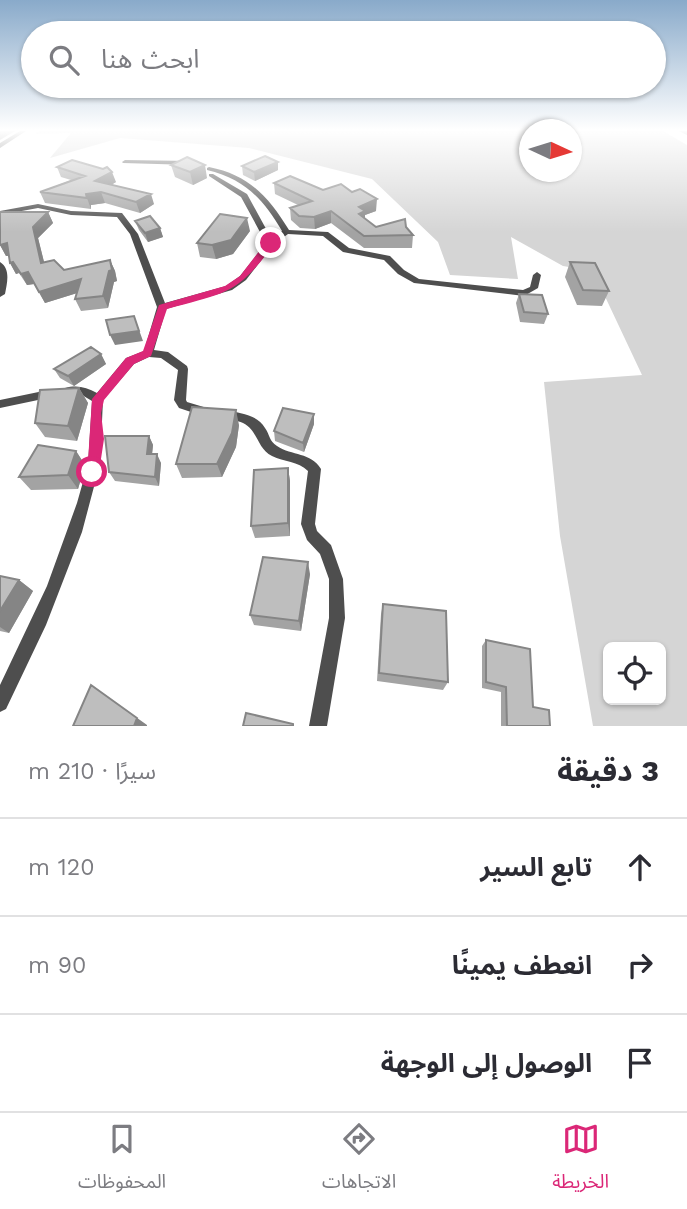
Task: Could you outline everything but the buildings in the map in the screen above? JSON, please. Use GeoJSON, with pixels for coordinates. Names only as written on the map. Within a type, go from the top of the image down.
{"type":"FeatureCollection","features":[{"type":"Feature","properties":{"kind":"street"},"geometry":{"type":"LineString","coordinates":[[193,165],[228,175],[257,191],[286,232]]}},
{"type":"Feature","properties":{"kind":"street"},"geometry":{"type":"LineString","coordinates":[[207,170],[244,195],[271,243]]}},
{"type":"Feature","properties":{"kind":"street"},"geometry":{"type":"LineString","coordinates":[[0,213],[38,206],[71,213],[119,215],[134,234],[162,307],[148,353]]}},
{"type":"Feature","properties":{"kind":"street"},"geometry":{"type":"LineString","coordinates":[[162,307],[229,288],[243,278],[271,243],[286,232],[326,234],[346,250],[387,258],[416,281],[524,293],[534,288],[537,275]]}},
{"type":"Feature","properties":{"kind":"street"},"geometry":{"type":"LineString","coordinates":[[0,265],[4,276],[0,295]]}},
{"type":"Feature","properties":{"kind":"street"},"geometry":{"type":"LineString","coordinates":[[0,703],[50,599],[82,507],[97,439],[95,413],[98,399],[130,361],[148,353],[164,355],[183,369],[180,400],[183,405],[245,418],[260,429],[262,440],[270,450],[310,463],[315,470],[308,524],[312,535],[326,550],[336,579],[337,618],[318,726]]}},
{"type":"Feature","properties":{"kind":"street"},"geometry":{"type":"LineString","coordinates":[[0,404],[69,391],[84,391],[98,399]]}},
{"type":"Feature","properties":{"kind":"shaded area"},"geometry":{"type":"Polygon","coordinates":[[[316,165],[519,165],[519,182],[582,182],[582,165],[687,165],[687,726],[593,726],[560,536],[544,382],[642,375],[593,271],[563,266],[511,237],[518,279],[450,275],[438,242],[372,179],[316,165]]]}},
{"type":"Feature","properties":{"kind":"route"},"geometry":{"type":"LineString","coordinates":[[92,472],[97,439],[95,413],[98,399],[130,361],[148,353],[162,307],[209,296],[229,288],[243,278],[271,243]]}}]}
